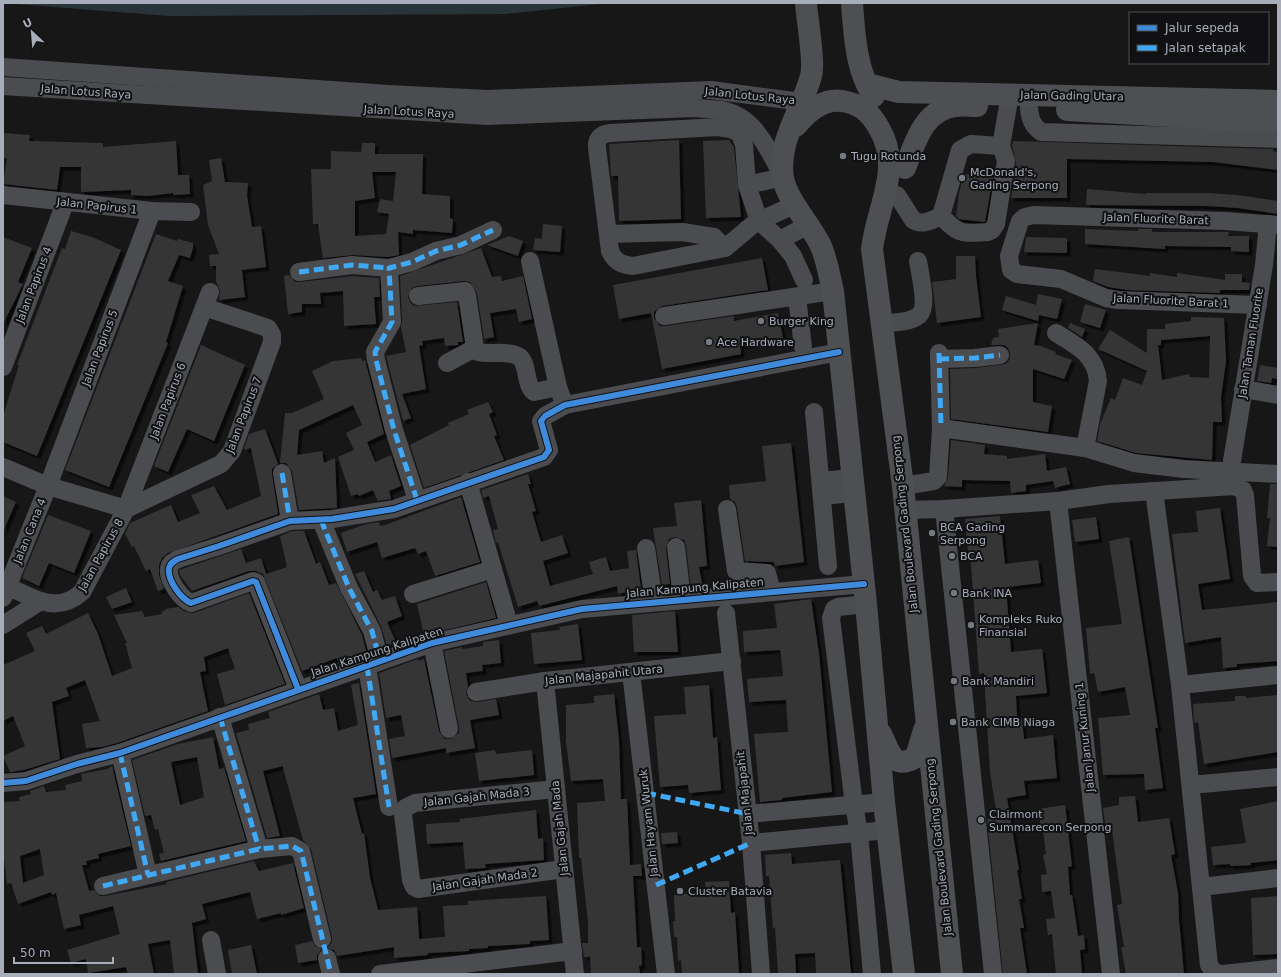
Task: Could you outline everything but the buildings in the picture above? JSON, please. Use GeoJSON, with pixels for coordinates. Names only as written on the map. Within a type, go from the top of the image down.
{"type":"FeatureCollection","features":[{"type":"Feature","properties":{"kind":"main road"},"geometry":{"type":"LineString","coordinates":[[806,3],[812,74],[788,136],[782,156],[783,176],[786,188],[820,245],[826,260],[833,291],[852,486],[865,594],[884,802],[904,974]]}},
{"type":"Feature","properties":{"kind":"main road","name":"Jalan Boulevard Gading Serpong"},"geometry":{"type":"LineString","coordinates":[[852,3],[856,50],[869,89],[896,128],[905,168],[904,179],[897,195],[880,213],[874,230],[872,249],[903,486],[952,974]]}},
{"type":"Feature","properties":{"kind":"main road","name":"Jalan Gading Utara"},"geometry":{"type":"LineString","coordinates":[[869,89],[899,92],[1278,101]]}},
{"type":"Feature","properties":{"kind":"main road"},"geometry":{"type":"LineString","coordinates":[[788,136],[807,112],[818,105],[830,102],[846,101],[869,112],[883,134],[890,156],[889,177],[880,213]]}},
{"type":"Feature","properties":{"kind":"main road","name":"Jalan Gading Utara"},"geometry":{"type":"LineString","coordinates":[[905,168],[920,131],[928,120],[941,110],[955,106],[1019,107],[1278,122]]}},
{"type":"Feature","properties":{"kind":"main road"},"geometry":{"type":"LineString","coordinates":[[877,724],[891,756],[897,762],[906,763],[916,757],[920,747],[926,719]]}},
{"type":"Feature","properties":{"kind":"street","name":"Jalan Lotus Raya"},"geometry":{"type":"LineString","coordinates":[[3,67],[388,94],[487,99],[711,90],[802,102]]}},
{"type":"Feature","properties":{"kind":"street","name":"Jalan Lotus Raya"},"geometry":{"type":"LineString","coordinates":[[3,86],[487,116],[694,108],[723,110],[747,120],[760,136],[783,176]]}},
{"type":"Feature","properties":{"kind":"street"},"geometry":{"type":"LineString","coordinates":[[723,110],[732,92]]}},
{"type":"Feature","properties":{"kind":"street"},"geometry":{"type":"LineString","coordinates":[[941,216],[953,229],[960,233],[992,230],[996,224],[1006,161],[1001,146],[1019,107],[1034,127],[1041,132],[1278,139]]}},
{"type":"Feature","properties":{"kind":"street"},"geometry":{"type":"LineString","coordinates":[[1087,111],[1088,134]]}},
{"type":"Feature","properties":{"kind":"street"},"geometry":{"type":"LineString","coordinates":[[796,204],[759,221],[725,248],[629,266],[618,262],[612,257],[610,251],[596,148],[597,140],[605,134],[718,127],[731,129],[740,134],[744,145],[747,186],[759,221],[780,240],[793,256],[804,280]]}},
{"type":"Feature","properties":{"kind":"street"},"geometry":{"type":"LineString","coordinates":[[941,216],[960,150],[971,144],[1001,146]]}},
{"type":"Feature","properties":{"kind":"street"},"geometry":{"type":"LineString","coordinates":[[747,186],[783,176]]}},
{"type":"Feature","properties":{"kind":"street","name":"Jalan Papirus 1"},"geometry":{"type":"LineString","coordinates":[[3,195],[65,203],[152,211],[191,212]]}},
{"type":"Feature","properties":{"kind":"street"},"geometry":{"type":"LineString","coordinates":[[897,195],[913,220],[917,223],[922,223],[941,216]]}},
{"type":"Feature","properties":{"kind":"street","name":"Jalan Papirus 4"},"geometry":{"type":"LineString","coordinates":[[3,367],[65,203]]}},
{"type":"Feature","properties":{"kind":"street","name":"Jalan Papirus 5"},"geometry":{"type":"LineString","coordinates":[[48,486],[152,211]]}},
{"type":"Feature","properties":{"kind":"street","name":"Jalan Fluorite Barat"},"geometry":{"type":"LineString","coordinates":[[1017,274],[1011,270],[1009,256],[1020,221],[1024,217],[1034,215],[1273,224]]}},
{"type":"Feature","properties":{"kind":"street","name":"Jalan Taman Fluorite"},"geometry":{"type":"LineString","coordinates":[[1232,461],[1243,389],[1273,224]]}},
{"type":"Feature","properties":{"kind":"street"},"geometry":{"type":"LineString","coordinates":[[780,240],[808,225]]}},
{"type":"Feature","properties":{"kind":"street"},"geometry":{"type":"LineString","coordinates":[[299,272],[352,265],[389,268],[412,262],[436,251],[461,245],[493,230]]}},
{"type":"Feature","properties":{"kind":"street"},"geometry":{"type":"LineString","coordinates":[[608,234],[682,232],[714,237],[725,248]]}},
{"type":"Feature","properties":{"kind":"street"},"geometry":{"type":"LineString","coordinates":[[530,261],[558,387],[565,404]]}},
{"type":"Feature","properties":{"kind":"street"},"geometry":{"type":"LineString","coordinates":[[881,324],[914,318],[922,313],[924,305],[918,262]]}},
{"type":"Feature","properties":{"kind":"street"},"geometry":{"type":"LineString","coordinates":[[389,268],[392,322],[375,352],[394,430],[417,500]]}},
{"type":"Feature","properties":{"kind":"street","name":"Jalan Fluorite Barat 1"},"geometry":{"type":"LineString","coordinates":[[1017,274],[1061,279],[1106,298],[1118,300],[1258,305]]}},
{"type":"Feature","properties":{"kind":"street"},"geometry":{"type":"LineString","coordinates":[[418,296],[465,291],[467,295],[475,348],[478,352],[513,354],[519,356],[523,362],[530,386],[534,392],[558,387]]}},
{"type":"Feature","properties":{"kind":"street"},"geometry":{"type":"LineString","coordinates":[[664,316],[833,291]]}},
{"type":"Feature","properties":{"kind":"street"},"geometry":{"type":"LineString","coordinates":[[797,297],[803,347]]}},
{"type":"Feature","properties":{"kind":"street","name":"Jalan Papirus 7"},"geometry":{"type":"LineString","coordinates":[[126,509],[222,464],[232,451],[272,342],[272,335],[268,328],[207,300]]}},
{"type":"Feature","properties":{"kind":"street","name":"Jalan Papirus 6"},"geometry":{"type":"LineString","coordinates":[[126,509],[207,300]]}},
{"type":"Feature","properties":{"kind":"street"},"geometry":{"type":"LineString","coordinates":[[1056,333],[1081,348],[1093,362],[1097,374],[1098,381],[1085,448]]}},
{"type":"Feature","properties":{"kind":"street"},"geometry":{"type":"LineString","coordinates":[[661,376],[803,347],[838,346]]}},
{"type":"Feature","properties":{"kind":"street"},"geometry":{"type":"LineString","coordinates":[[298,689],[256,582],[253,581],[191,603],[184,600],[180,595],[170,574],[169,568],[172,563],[178,559],[290,521],[321,520],[394,509],[546,455],[548,450],[541,421],[545,416],[565,404],[838,346]]}},
{"type":"Feature","properties":{"kind":"street"},"geometry":{"type":"LineString","coordinates":[[447,362],[475,348]]}},
{"type":"Feature","properties":{"kind":"street"},"geometry":{"type":"LineString","coordinates":[[903,486],[934,481],[937,479],[942,428],[939,356],[976,358],[1000,355]]}},
{"type":"Feature","properties":{"kind":"street"},"geometry":{"type":"LineString","coordinates":[[1243,389],[1278,395]]}},
{"type":"Feature","properties":{"kind":"street"},"geometry":{"type":"LineString","coordinates":[[814,412],[828,566]]}},
{"type":"Feature","properties":{"kind":"street"},"geometry":{"type":"LineString","coordinates":[[942,428],[1085,448],[1134,463],[1184,469],[1278,474]]}},
{"type":"Feature","properties":{"kind":"street"},"geometry":{"type":"LineString","coordinates":[[3,467],[48,486],[126,509]]}},
{"type":"Feature","properties":{"kind":"street"},"geometry":{"type":"LineString","coordinates":[[282,473],[290,521]]}},
{"type":"Feature","properties":{"kind":"street"},"geometry":{"type":"LineString","coordinates":[[468,482],[510,625]]}},
{"type":"Feature","properties":{"kind":"street","name":"Jalan Cana 4"},"geometry":{"type":"LineString","coordinates":[[5,592],[48,486]]}},
{"type":"Feature","properties":{"kind":"street"},"geometry":{"type":"LineString","coordinates":[[821,489],[852,486]]}},
{"type":"Feature","properties":{"kind":"street"},"geometry":{"type":"LineString","coordinates":[[905,510],[944,509],[1058,501],[1109,494],[1234,486],[1240,487],[1245,495],[1252,576],[1258,583],[1278,582]]}},
{"type":"Feature","properties":{"kind":"street"},"geometry":{"type":"LineString","coordinates":[[1154,491],[1180,685],[1209,965],[1213,971],[1221,974],[1278,968]]}},
{"type":"Feature","properties":{"kind":"street","name":"Jalan Janur Kuning 1"},"geometry":{"type":"LineString","coordinates":[[1058,501],[1111,974]]}},
{"type":"Feature","properties":{"kind":"street","name":"Jalan Papirus 8"},"geometry":{"type":"LineString","coordinates":[[5,592],[41,602],[56,604],[74,599],[82,592],[126,509]]}},
{"type":"Feature","properties":{"kind":"street"},"geometry":{"type":"LineString","coordinates":[[727,509],[736,571],[767,574],[772,592]]}},
{"type":"Feature","properties":{"kind":"street"},"geometry":{"type":"LineString","coordinates":[[944,509],[993,974]]}},
{"type":"Feature","properties":{"kind":"street"},"geometry":{"type":"LineString","coordinates":[[321,520],[349,588],[372,631],[373,663],[396,810]]}},
{"type":"Feature","properties":{"kind":"street"},"geometry":{"type":"LineString","coordinates":[[676,547],[682,599]]}},
{"type":"Feature","properties":{"kind":"street"},"geometry":{"type":"LineString","coordinates":[[646,548],[654,602]]}},
{"type":"Feature","properties":{"kind":"street"},"geometry":{"type":"LineString","coordinates":[[413,594],[493,569]]}},
{"type":"Feature","properties":{"kind":"street","name":"Jalan Kampung Kalipaten"},"geometry":{"type":"LineString","coordinates":[[3,783],[26,781],[77,764],[120,752],[432,643],[582,609],[772,592],[865,594]]}},
{"type":"Feature","properties":{"kind":"street"},"geometry":{"type":"LineString","coordinates":[[865,594],[834,609],[831,618],[854,805],[859,832],[872,974]]}},
{"type":"Feature","properties":{"kind":"street"},"geometry":{"type":"LineString","coordinates":[[3,625],[41,602]]}},
{"type":"Feature","properties":{"kind":"street","name":"Jalan Majapahit"},"geometry":{"type":"LineString","coordinates":[[726,613],[751,844],[761,974]]}},
{"type":"Feature","properties":{"kind":"street"},"geometry":{"type":"LineString","coordinates":[[432,643],[449,729]]}},
{"type":"Feature","properties":{"kind":"street","name":"Jalan Majapahit Utara"},"geometry":{"type":"LineString","coordinates":[[476,692],[545,681],[732,661]]}},
{"type":"Feature","properties":{"kind":"street","name":"Jalan Hayam Wuruk"},"geometry":{"type":"LineString","coordinates":[[631,672],[666,974]]}},
{"type":"Feature","properties":{"kind":"street"},"geometry":{"type":"LineString","coordinates":[[1180,685],[1278,675]]}},
{"type":"Feature","properties":{"kind":"street","name":"Jalan Gajah Mada"},"geometry":{"type":"LineString","coordinates":[[545,681],[575,974]]}},
{"type":"Feature","properties":{"kind":"street"},"geometry":{"type":"LineString","coordinates":[[220,717],[259,849]]}},
{"type":"Feature","properties":{"kind":"street"},"geometry":{"type":"LineString","coordinates":[[120,752],[148,875]]}},
{"type":"Feature","properties":{"kind":"street"},"geometry":{"type":"LineString","coordinates":[[1191,785],[1278,777]]}},
{"type":"Feature","properties":{"kind":"street","name":"Jalan Gajah Mada 3"},"geometry":{"type":"LineString","coordinates":[[396,810],[405,808],[415,803],[556,789]]}},
{"type":"Feature","properties":{"kind":"street"},"geometry":{"type":"LineString","coordinates":[[748,814],[884,802]]}},
{"type":"Feature","properties":{"kind":"street","name":"Jalan Gajah Mada 2"},"geometry":{"type":"LineString","coordinates":[[396,810],[411,880],[414,887],[418,889],[564,869]]}},
{"type":"Feature","properties":{"kind":"street"},"geometry":{"type":"LineString","coordinates":[[751,844],[887,830]]}},
{"type":"Feature","properties":{"kind":"street"},"geometry":{"type":"LineString","coordinates":[[103,886],[259,849],[292,846],[301,851],[322,939]]}},
{"type":"Feature","properties":{"kind":"street"},"geometry":{"type":"LineString","coordinates":[[1201,887],[1278,878]]}},
{"type":"Feature","properties":{"kind":"street"},"geometry":{"type":"LineString","coordinates":[[211,940],[217,974]]}},
{"type":"Feature","properties":{"kind":"street"},"geometry":{"type":"LineString","coordinates":[[380,974],[573,951]]}},
{"type":"Feature","properties":{"kind":"shaded area"},"geometry":{"type":"Polygon","coordinates":[[[3,3],[609,3],[506,14],[169,16],[3,3]]]}},
{"type":"Feature","properties":{"kind":"marked path"},"geometry":{"type":"LineString","coordinates":[[417,500],[394,430],[375,352],[392,322],[389,268],[412,262],[436,251],[461,245],[493,230]]}},
{"type":"Feature","properties":{"kind":"marked path"},"geometry":{"type":"LineString","coordinates":[[299,272],[352,265],[389,268]]}},
{"type":"Feature","properties":{"kind":"marked path"},"geometry":{"type":"LineString","coordinates":[[939,353],[941,428]]}},
{"type":"Feature","properties":{"kind":"marked path"},"geometry":{"type":"LineString","coordinates":[[939,359],[975,358],[1000,355]]}},
{"type":"Feature","properties":{"kind":"marked path"},"geometry":{"type":"LineString","coordinates":[[282,473],[290,521]]}},
{"type":"Feature","properties":{"kind":"marked path"},"geometry":{"type":"LineString","coordinates":[[321,520],[349,588],[372,631],[380,661]]}},
{"type":"Feature","properties":{"kind":"marked path"},"geometry":{"type":"LineString","coordinates":[[367,666],[389,807]]}},
{"type":"Feature","properties":{"kind":"marked path"},"geometry":{"type":"LineString","coordinates":[[220,717],[259,849]]}},
{"type":"Feature","properties":{"kind":"marked path"},"geometry":{"type":"LineString","coordinates":[[120,753],[148,875]]}},
{"type":"Feature","properties":{"kind":"marked path"},"geometry":{"type":"LineString","coordinates":[[646,793],[748,814]]}},
{"type":"Feature","properties":{"kind":"marked path"},"geometry":{"type":"LineString","coordinates":[[656,885],[751,843]]}},
{"type":"Feature","properties":{"kind":"marked path"},"geometry":{"type":"LineString","coordinates":[[103,886],[259,849],[292,846],[301,851],[331,974]]}},
{"type":"Feature","properties":{"kind":"cycle path"},"geometry":{"type":"LineString","coordinates":[[298,689],[256,582],[253,581],[191,603],[183,598],[172,583],[169,573],[171,563],[178,559],[290,521],[332,519],[394,509],[544,457],[549,450],[541,421],[545,416],[565,405],[839,352]]}},
{"type":"Feature","properties":{"kind":"cycle path"},"geometry":{"type":"LineString","coordinates":[[3,783],[26,781],[77,764],[120,753],[432,643],[582,609],[864,584]]}},
{"type":"Feature","properties":{"kind":"place","name":"Tugu Rotunda"},"geometry":{"type":"Point","coordinates":[843,156]}},
{"type":"Feature","properties":{"kind":"place","name":"McDonald's, Gading Serpong"},"geometry":{"type":"Point","coordinates":[962,178]}},
{"type":"Feature","properties":{"kind":"place","name":"Burger King"},"geometry":{"type":"Point","coordinates":[761,321]}},
{"type":"Feature","properties":{"kind":"place","name":"Ace Hardware"},"geometry":{"type":"Point","coordinates":[709,342]}},
{"type":"Feature","properties":{"kind":"place","name":"BCA Gading Serpong"},"geometry":{"type":"Point","coordinates":[932,533]}},
{"type":"Feature","properties":{"kind":"place","name":"BCA"},"geometry":{"type":"Point","coordinates":[952,556]}},
{"type":"Feature","properties":{"kind":"place","name":"Bank INA"},"geometry":{"type":"Point","coordinates":[954,593]}},
{"type":"Feature","properties":{"kind":"place","name":"Kompleks Ruko Finansial"},"geometry":{"type":"Point","coordinates":[971,625]}},
{"type":"Feature","properties":{"kind":"place","name":"Bank Mandiri"},"geometry":{"type":"Point","coordinates":[954,681]}},
{"type":"Feature","properties":{"kind":"place","name":"Bank CIMB Niaga"},"geometry":{"type":"Point","coordinates":[953,722]}},
{"type":"Feature","properties":{"kind":"place","name":"Clairmont Summarecon Serpong"},"geometry":{"type":"Point","coordinates":[981,820]}},
{"type":"Feature","properties":{"kind":"place","name":"Cluster Batavia"},"geometry":{"type":"Point","coordinates":[680,891]}}]}
